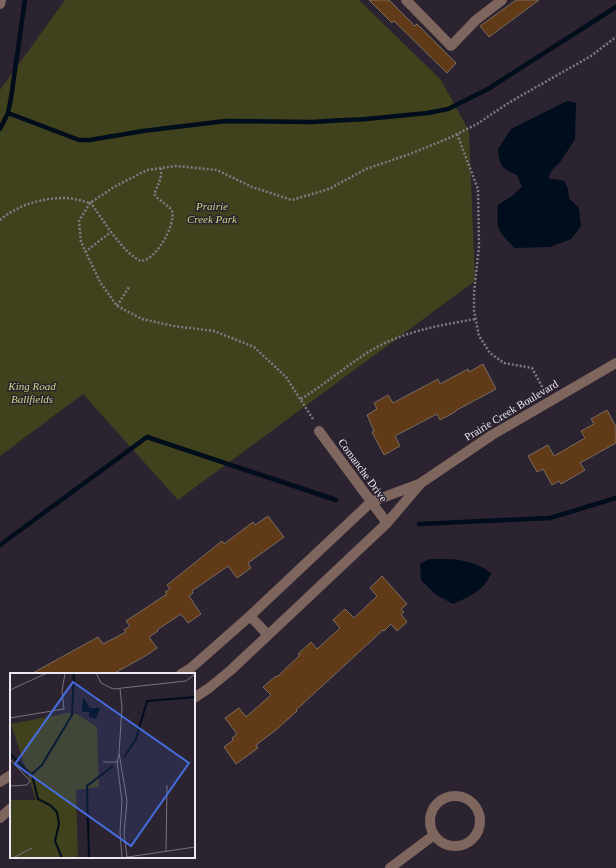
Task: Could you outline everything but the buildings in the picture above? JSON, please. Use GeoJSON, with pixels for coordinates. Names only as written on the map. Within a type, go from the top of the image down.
{"type":"FeatureCollection","features":[{"type":"Feature","properties":{"kind":"street"},"geometry":{"type":"LineString","coordinates":[[0,4],[1,0]]}},
{"type":"Feature","properties":{"kind":"street"},"geometry":{"type":"LineString","coordinates":[[406,0],[451,46],[476,20],[502,0]]}},
{"type":"Feature","properties":{"kind":"street","name":"Prairie Creek Boulevard"},"geometry":{"type":"LineString","coordinates":[[183,673],[191,668],[250,616],[371,502],[421,483],[482,441],[616,363]]}},
{"type":"Feature","properties":{"kind":"street","name":"Comanche Drive"},"geometry":{"type":"LineString","coordinates":[[319,431],[387,523]]}},
{"type":"Feature","properties":{"kind":"street","name":"Prairie Creek Boulevard"},"geometry":{"type":"LineString","coordinates":[[195,697],[231,670],[387,523],[421,483]]}},
{"type":"Feature","properties":{"kind":"street"},"geometry":{"type":"LineString","coordinates":[[250,616],[268,635]]}},
{"type":"Feature","properties":{"kind":"street"},"geometry":{"type":"LineString","coordinates":[[0,782],[10,776]]}},
{"type":"Feature","properties":{"kind":"street"},"geometry":{"type":"LineString","coordinates":[[452,796],[465,799],[475,807],[480,821],[475,836],[469,841],[462,845],[454,846],[440,841],[434,835],[431,828],[430,819],[432,810],[437,803],[444,798],[452,796]]}},
{"type":"Feature","properties":{"kind":"street"},"geometry":{"type":"LineString","coordinates":[[0,818],[10,809]]}},
{"type":"Feature","properties":{"kind":"street"},"geometry":{"type":"LineString","coordinates":[[390,868],[434,835]]}},
{"type":"Feature","properties":{"kind":"path"},"geometry":{"type":"LineString","coordinates":[[313,419],[286,377],[254,347],[214,331],[142,320],[117,306],[100,282],[81,242],[79,221],[89,202],[147,170],[176,166],[217,170],[252,187],[292,200],[329,189],[366,169],[410,154],[477,124],[510,102],[591,56],[616,37]]}},
{"type":"Feature","properties":{"kind":"path"},"geometry":{"type":"LineString","coordinates":[[457,134],[478,190],[479,246],[474,293],[479,336],[490,353],[504,363],[532,368],[550,401]]}},
{"type":"Feature","properties":{"kind":"path"},"geometry":{"type":"LineString","coordinates":[[0,220],[8,213],[31,202],[66,198],[89,202],[124,248],[134,258],[139,261],[143,261],[148,259],[156,252],[166,237],[172,213],[171,209],[154,194],[162,176],[161,168]]}},
{"type":"Feature","properties":{"kind":"path"},"geometry":{"type":"LineString","coordinates":[[85,252],[112,232]]}},
{"type":"Feature","properties":{"kind":"path"},"geometry":{"type":"LineString","coordinates":[[117,306],[129,287]]}},
{"type":"Feature","properties":{"kind":"path"},"geometry":{"type":"LineString","coordinates":[[301,399],[371,350],[403,336],[443,324],[476,319]]}},
{"type":"Feature","properties":{"kind":"green space","name":"Prairie Creek Park"},"geometry":{"type":"Polygon","coordinates":[[[65,0],[359,0],[441,80],[469,131],[475,281],[178,500],[83,394],[0,456],[0,90],[65,0]]]}},
{"type":"Feature","properties":{"kind":"water"},"geometry":{"type":"Polygon","coordinates":[[[567,101],[576,103],[575,139],[561,161],[552,170],[548,178],[564,181],[568,189],[569,198],[579,208],[581,226],[571,239],[550,247],[515,248],[499,230],[497,220],[498,205],[522,187],[517,175],[508,171],[502,166],[498,149],[511,129],[567,101]]]}},
{"type":"Feature","properties":{"kind":"water"},"geometry":{"type":"Polygon","coordinates":[[[429,559],[461,560],[476,564],[491,573],[481,588],[470,596],[453,604],[435,594],[421,580],[420,564],[429,559]]]}},
{"type":"Feature","properties":{"kind":"waterway"},"geometry":{"type":"LineString","coordinates":[[0,129],[8,113],[11,98],[25,0]]}},
{"type":"Feature","properties":{"kind":"waterway"},"geometry":{"type":"LineString","coordinates":[[8,113],[79,140],[90,140],[143,131],[225,121],[310,122],[366,119],[428,113],[448,109],[488,89],[616,7]]}},
{"type":"Feature","properties":{"kind":"waterway"},"geometry":{"type":"LineString","coordinates":[[0,545],[147,437],[336,500]]}},
{"type":"Feature","properties":{"kind":"waterway"},"geometry":{"type":"LineString","coordinates":[[419,524],[550,518],[616,498]]}},
{"type":"Feature","properties":{"kind":"park label","name":"King Road Ballfields"},"geometry":{"type":"Point","coordinates":[32,392]}}]}
